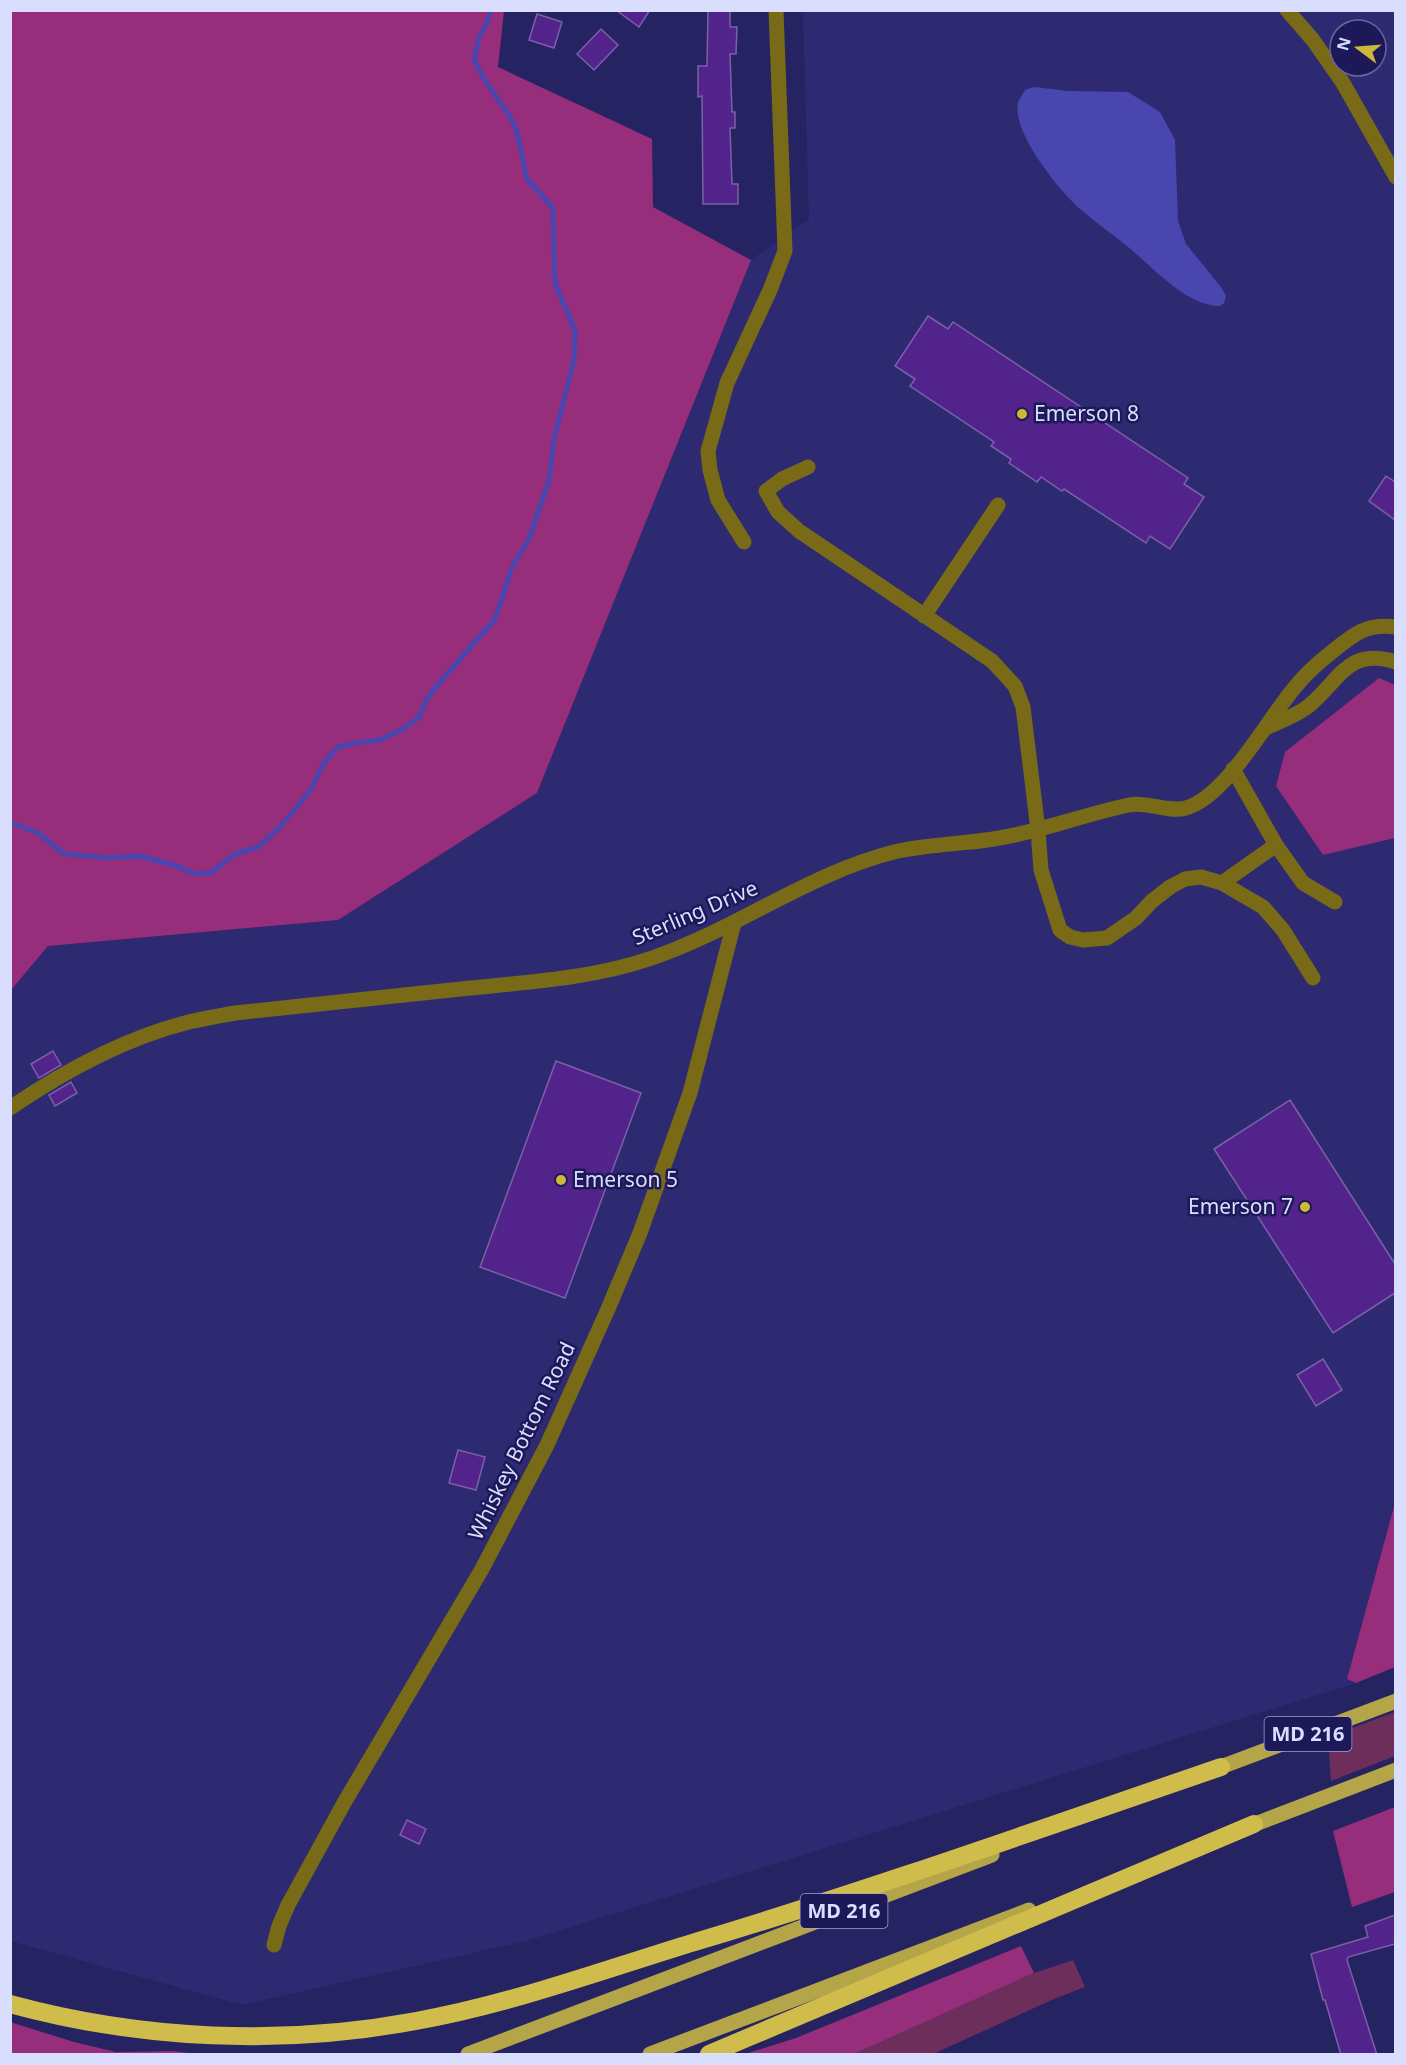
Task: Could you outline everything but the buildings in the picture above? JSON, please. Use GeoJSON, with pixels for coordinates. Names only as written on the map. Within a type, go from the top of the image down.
{"type":"FeatureCollection","features":[{"type":"Feature","properties":{"kind":"highway"},"geometry":{"type":"LineString","coordinates":[[10,2004],[75,2019],[190,2035],[242,2037],[298,2035],[357,2030],[416,2021],[477,2008],[780,1917],[1221,1767]]}},
{"type":"Feature","properties":{"kind":"highway"},"geometry":{"type":"LineString","coordinates":[[709,2055],[1254,1824]]}},
{"type":"Feature","properties":{"kind":"main road","name":"MD 216"},"geometry":{"type":"LineString","coordinates":[[468,2055],[1395,1701]]}},
{"type":"Feature","properties":{"kind":"main road"},"geometry":{"type":"LineString","coordinates":[[650,2055],[1395,1770]]}},
{"type":"Feature","properties":{"kind":"street"},"geometry":{"type":"LineString","coordinates":[[744,542],[718,500],[710,470],[708,451],[727,383],[770,290],[785,251],[776,10]]}},
{"type":"Feature","properties":{"kind":"street"},"geometry":{"type":"LineString","coordinates":[[1287,10],[1313,40],[1343,82],[1395,177]]}},
{"type":"Feature","properties":{"kind":"street"},"geometry":{"type":"LineString","coordinates":[[808,467],[782,478],[766,491],[778,512],[799,531],[992,661],[1015,686],[1023,707],[1041,870],[1060,930],[1070,937],[1083,940],[1107,938],[1136,918],[1170,887],[1185,879],[1201,877],[1222,883],[1263,907],[1282,930],[1313,978]]}},
{"type":"Feature","properties":{"kind":"street"},"geometry":{"type":"LineString","coordinates":[[924,616],[998,505]]}},
{"type":"Feature","properties":{"kind":"street","name":"Sterling Drive"},"geometry":{"type":"LineString","coordinates":[[10,1108],[80,1065],[132,1041],[184,1023],[235,1013],[594,974],[653,958],[846,868],[896,852],[939,844],[996,839],[1133,804],[1184,809],[1216,789],[1310,669],[1367,627],[1395,627]]}},
{"type":"Feature","properties":{"kind":"street","name":"Sterling Drive"},"geometry":{"type":"LineString","coordinates":[[1263,730],[1310,706],[1354,662],[1371,657],[1395,662]]}},
{"type":"Feature","properties":{"kind":"street"},"geometry":{"type":"LineString","coordinates":[[1233,769],[1276,845],[1303,884],[1335,902]]}},
{"type":"Feature","properties":{"kind":"street"},"geometry":{"type":"LineString","coordinates":[[1222,883],[1276,845]]}},
{"type":"Feature","properties":{"kind":"street","name":"Whiskey Bottom Road"},"geometry":{"type":"LineString","coordinates":[[274,1945],[288,1905],[344,1803],[482,1569],[547,1445],[640,1233],[690,1093],[734,922]]}},
{"type":"Feature","properties":{"kind":"shaded area"},"geometry":{"type":"Polygon","coordinates":[[[11,10],[504,11],[498,67],[652,139],[653,207],[751,260],[537,793],[338,920],[48,946],[11,990],[11,10]]]}},
{"type":"Feature","properties":{"kind":"shaded area"},"geometry":{"type":"Polygon","coordinates":[[[803,11],[1395,11],[1395,685],[1378,679],[1285,752],[1276,786],[1323,855],[1395,838],[1395,1503],[1347,1679],[1356,1683],[526,1941],[242,2005],[11,1941],[11,990],[48,946],[338,920],[537,793],[751,260],[809,219],[803,11]]]}},
{"type":"Feature","properties":{"kind":"shaded area"},"geometry":{"type":"Polygon","coordinates":[[[1034,87],[1068,91],[1128,92],[1160,112],[1175,140],[1178,221],[1186,244],[1221,287],[1226,296],[1224,303],[1220,306],[1208,304],[1184,294],[1079,208],[1060,188],[1029,144],[1018,115],[1020,98],[1025,90],[1034,87]]]}},
{"type":"Feature","properties":{"kind":"shaded area"},"geometry":{"type":"Polygon","coordinates":[[[1379,678],[1395,685],[1395,838],[1323,855],[1276,786],[1285,752],[1379,678]]]}},
{"type":"Feature","properties":{"kind":"shaded area"},"geometry":{"type":"Polygon","coordinates":[[[1395,1503],[1395,1667],[1356,1683],[1347,1679],[1395,1503]]]}},
{"type":"Feature","properties":{"kind":"shaded area"},"geometry":{"type":"Polygon","coordinates":[[[1395,1712],[1395,1756],[1331,1781],[1328,1737],[1395,1712]]]}},
{"type":"Feature","properties":{"kind":"shaded area"},"geometry":{"type":"Polygon","coordinates":[[[1395,1807],[1395,1892],[1352,1907],[1333,1831],[1395,1807]]]}},
{"type":"Feature","properties":{"kind":"shaded area"},"geometry":{"type":"Polygon","coordinates":[[[1021,1946],[1034,1973],[854,2054],[745,2054],[796,2038],[1021,1946]]]}},
{"type":"Feature","properties":{"kind":"shaded area"},"geometry":{"type":"Polygon","coordinates":[[[1073,1960],[1085,1987],[933,2054],[854,2054],[1034,1973],[1073,1960]]]}},
{"type":"Feature","properties":{"kind":"shaded area"},"geometry":{"type":"Polygon","coordinates":[[[10,2022],[74,2042],[116,2052],[173,2051],[197,2054],[11,2054],[10,2022]]]}},
{"type":"Feature","properties":{"kind":"waterway"},"geometry":{"type":"LineString","coordinates":[[10,822],[38,833],[64,854],[108,858],[139,856],[174,865],[196,874],[212,872],[235,854],[258,847],[278,829],[310,791],[323,764],[338,747],[380,740],[403,729],[419,717],[434,689],[495,619],[512,567],[529,539],[549,480],[554,439],[574,360],[575,330],[555,283],[553,208],[527,179],[517,132],[511,118],[474,60],[479,37],[491,10]]}},
{"type":"Feature","properties":{"kind":"place","name":"Emerson 8"},"geometry":{"type":"Point","coordinates":[1022,414]}},
{"type":"Feature","properties":{"kind":"place","name":"Emerson 5"},"geometry":{"type":"Point","coordinates":[561,1180]}},
{"type":"Feature","properties":{"kind":"place","name":"Emerson 7"},"geometry":{"type":"Point","coordinates":[1305,1207]}}]}
